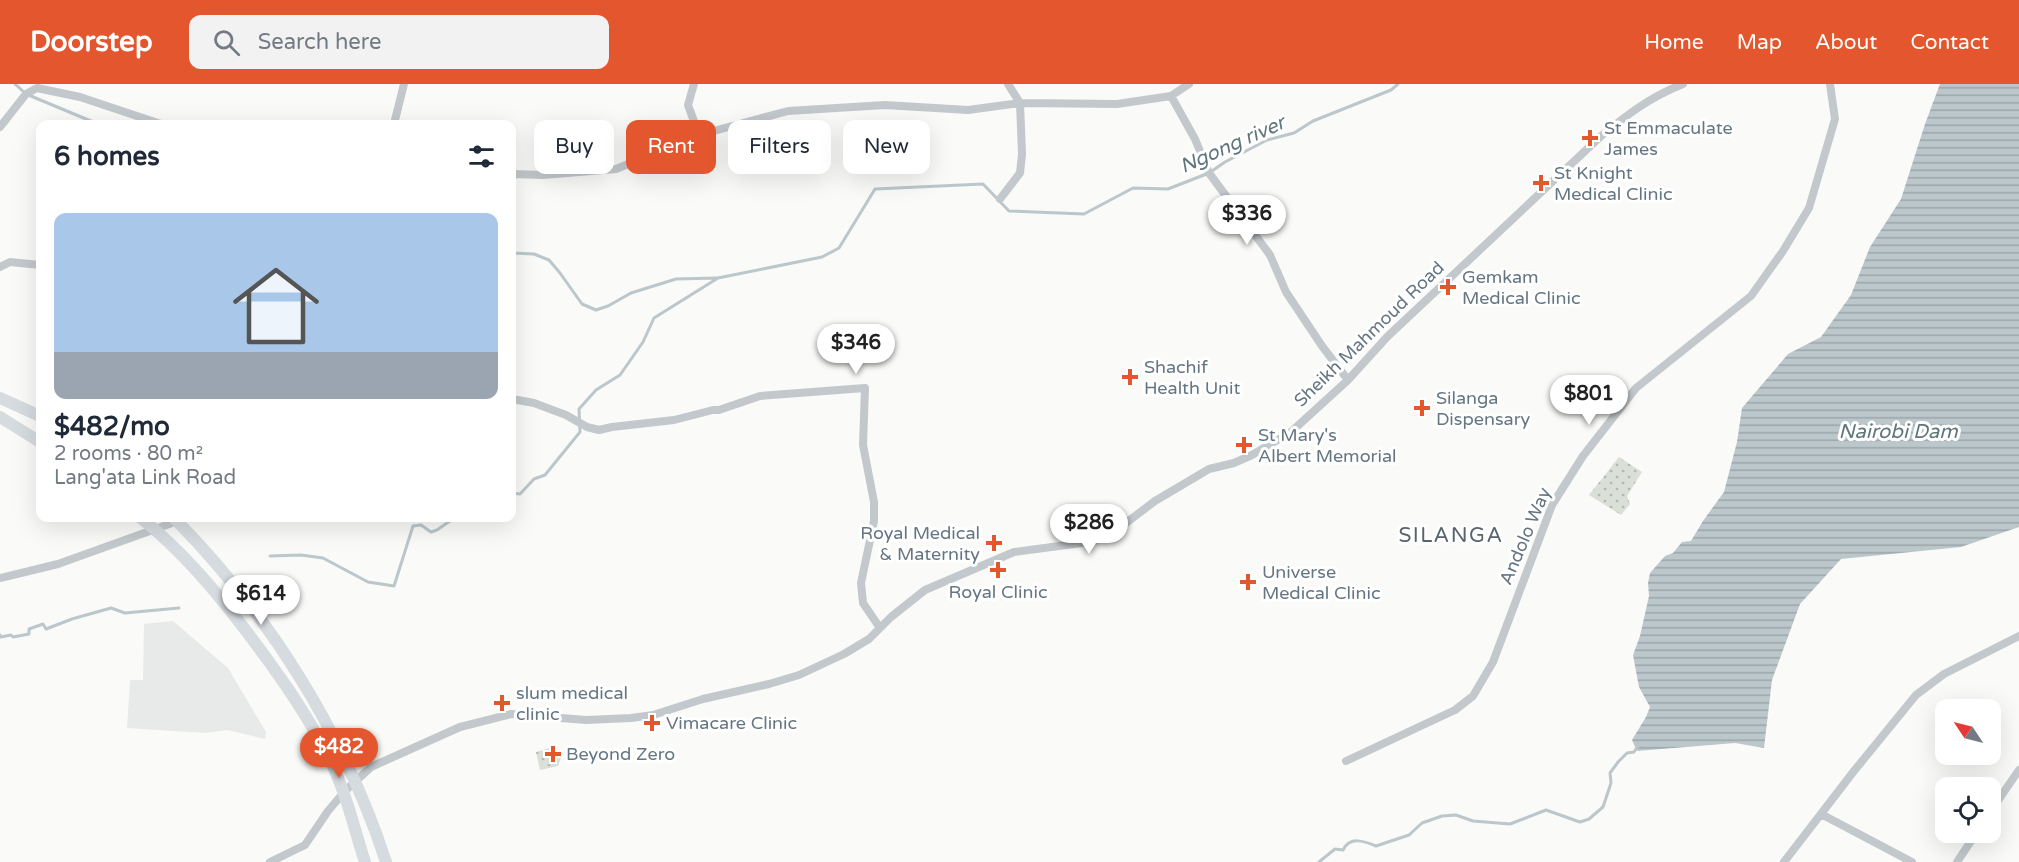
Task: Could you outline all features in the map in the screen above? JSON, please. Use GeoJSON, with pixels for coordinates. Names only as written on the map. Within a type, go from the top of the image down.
{"type":"FeatureCollection","features":[{"type":"Feature","properties":{"kind":"main road"},"geometry":{"type":"LineString","coordinates":[[0,398],[36,414]]}},
{"type":"Feature","properties":{"kind":"main road"},"geometry":{"type":"LineString","coordinates":[[0,417],[36,440]]}},
{"type":"Feature","properties":{"kind":"main road"},"geometry":{"type":"LineString","coordinates":[[147,522],[202,574],[295,698],[336,773],[365,862]]}},
{"type":"Feature","properties":{"kind":"main road"},"geometry":{"type":"LineString","coordinates":[[186,524],[287,656],[329,726],[372,821],[386,862]]}},
{"type":"Feature","properties":{"kind":"street"},"geometry":{"type":"LineString","coordinates":[[395,120],[404,84]]}},
{"type":"Feature","properties":{"kind":"street"},"geometry":{"type":"LineString","coordinates":[[694,84],[688,105],[694,120]]}},
{"type":"Feature","properties":{"kind":"street"},"geometry":{"type":"LineString","coordinates":[[1002,197],[1020,173],[1022,154],[1020,104],[1008,84]]}},
{"type":"Feature","properties":{"kind":"street"},"geometry":{"type":"LineString","coordinates":[[716,130],[788,111],[885,105],[968,110],[1020,104],[1117,104],[1172,96],[1189,84]]}},
{"type":"Feature","properties":{"kind":"street","name":"Sheikh Mahmoud Road"},"geometry":{"type":"LineString","coordinates":[[270,862],[305,845],[327,811],[371,767],[460,727],[511,714],[586,720],[653,715],[703,699],[769,684],[799,675],[844,654],[869,639],[891,617],[925,590],[1014,552],[1089,542],[1114,532],[1155,501],[1209,469],[1234,463],[1252,455],[1291,432],[1348,380],[1387,337],[1600,137],[1656,95],[1683,84]]}},
{"type":"Feature","properties":{"kind":"street","name":"Andolo Way"},"geometry":{"type":"LineString","coordinates":[[1346,761],[1455,710],[1473,696],[1493,662],[1552,505],[1583,456],[1636,388],[1751,296],[1783,251],[1809,208],[1835,118],[1830,84]]}},
{"type":"Feature","properties":{"kind":"street"},"geometry":{"type":"LineString","coordinates":[[0,127],[26,94],[37,87],[80,97],[149,120]]}},
{"type":"Feature","properties":{"kind":"street"},"geometry":{"type":"LineString","coordinates":[[1172,96],[1195,139],[1209,173],[1270,255],[1286,292],[1348,380]]}},
{"type":"Feature","properties":{"kind":"street"},"geometry":{"type":"LineString","coordinates":[[516,174],[543,175],[616,169],[626,165]]}},
{"type":"Feature","properties":{"kind":"street"},"geometry":{"type":"LineString","coordinates":[[0,267],[10,262],[36,265]]}},
{"type":"Feature","properties":{"kind":"street"},"geometry":{"type":"LineString","coordinates":[[516,400],[534,402],[566,415],[587,427],[599,430],[674,420],[719,410],[760,396],[865,388],[863,445],[874,502],[874,521],[861,583],[864,603],[880,628]]}},
{"type":"Feature","properties":{"kind":"street"},"geometry":{"type":"LineString","coordinates":[[0,578],[58,564],[186,524]]}},
{"type":"Feature","properties":{"kind":"street"},"geometry":{"type":"LineString","coordinates":[[1784,862],[1916,695],[1944,674],[2019,636]]}},
{"type":"Feature","properties":{"kind":"street"},"geometry":{"type":"LineString","coordinates":[[2001,796],[2019,771]]}},
{"type":"Feature","properties":{"kind":"street"},"geometry":{"type":"LineString","coordinates":[[1821,814],[1912,862]]}},
{"type":"Feature","properties":{"kind":"street"},"geometry":{"type":"LineString","coordinates":[[1957,862],[1970,843]]}},
{"type":"Feature","properties":{"kind":"shaded area"},"geometry":{"type":"Polygon","coordinates":[[[1619,457],[1642,472],[1627,496],[1630,504],[1621,515],[1589,495],[1619,457]]]}},
{"type":"Feature","properties":{"kind":"shaded area"},"geometry":{"type":"Polygon","coordinates":[[[173,621],[228,668],[266,732],[265,739],[227,730],[206,733],[127,728],[130,680],[143,680],[144,624],[173,621]]]}},
{"type":"Feature","properties":{"kind":"shaded area"},"geometry":{"type":"Polygon","coordinates":[[[550,748],[562,755],[558,766],[540,770],[536,752],[550,748]]]}},
{"type":"Feature","properties":{"kind":"water","name":"Nairobi Dam"},"geometry":{"type":"Polygon","coordinates":[[[1940,84],[2019,84],[2019,527],[1961,547],[1841,559],[1800,604],[1772,680],[1764,748],[1735,743],[1637,751],[1632,740],[1650,707],[1639,687],[1633,655],[1649,596],[1650,573],[1682,542],[1691,541],[1724,492],[1737,442],[1742,408],[1788,354],[1821,337],[1851,295],[1870,247],[1901,199],[1940,84]]]}},
{"type":"Feature","properties":{"kind":"waterway"},"geometry":{"type":"LineString","coordinates":[[15,84],[26,94],[88,120]]}},
{"type":"Feature","properties":{"kind":"waterway","name":"Ngong river"},"geometry":{"type":"LineString","coordinates":[[516,494],[520,494],[534,479],[545,475],[580,432],[579,409],[596,390],[620,375],[643,342],[654,318],[718,278],[822,257],[839,248],[875,189],[983,184],[1009,211],[1084,214],[1133,188],[1168,189],[1209,173],[1267,140],[1294,133],[1313,121],[1391,90],[1398,84]]}},
{"type":"Feature","properties":{"kind":"waterway"},"geometry":{"type":"LineString","coordinates":[[516,253],[534,254],[549,260],[582,304],[596,310],[631,293],[676,279],[717,278]]}},
{"type":"Feature","properties":{"kind":"waterway","name":"Ngong river"},"geometry":{"type":"LineString","coordinates":[[270,556],[301,555],[323,558],[368,582],[394,586],[413,526],[421,525],[431,532],[448,522]]}},
{"type":"Feature","properties":{"kind":"waterway","name":"Ngong river"},"geometry":{"type":"LineString","coordinates":[[0,635],[1,637],[11,635],[13,637],[29,634],[29,629],[43,624],[46,629],[111,608],[125,613],[179,608]]}},
{"type":"Feature","properties":{"kind":"waterway"},"geometry":{"type":"LineString","coordinates":[[1319,862],[1335,849],[1343,850],[1353,841],[1362,841],[1376,846],[1409,835],[1422,823],[1442,816],[1456,815],[1473,821],[1510,824],[1546,810],[1580,822],[1589,819],[1603,807],[1611,783],[1610,773],[1627,753],[1634,752],[1638,746]]}},
{"type":"Feature","properties":{"kind":"place","name":"St Emmaculate James"},"geometry":{"type":"Point","coordinates":[1590,138]}},
{"type":"Feature","properties":{"kind":"place","name":"St Knight Medical Clinic"},"geometry":{"type":"Point","coordinates":[1541,183]}},
{"type":"Feature","properties":{"kind":"place","name":"Gemkam Medical Clinic"},"geometry":{"type":"Point","coordinates":[1448,287]}},
{"type":"Feature","properties":{"kind":"place","name":"Shachif Health Unit"},"geometry":{"type":"Point","coordinates":[1130,377]}},
{"type":"Feature","properties":{"kind":"place","name":"Silanga Dispensary"},"geometry":{"type":"Point","coordinates":[1422,408]}},
{"type":"Feature","properties":{"kind":"place","name":"St Mary's Albert Memorial"},"geometry":{"type":"Point","coordinates":[1244,445]}},
{"type":"Feature","properties":{"kind":"place","name":"Royal Medical & Maternity"},"geometry":{"type":"Point","coordinates":[994,543]}},
{"type":"Feature","properties":{"kind":"place","name":"Royal Clinic"},"geometry":{"type":"Point","coordinates":[998,570]}},
{"type":"Feature","properties":{"kind":"place","name":"Universe Medical Clinic"},"geometry":{"type":"Point","coordinates":[1248,582]}},
{"type":"Feature","properties":{"kind":"place","name":"slum medical clinic"},"geometry":{"type":"Point","coordinates":[502,703]}},
{"type":"Feature","properties":{"kind":"place","name":"Vimacare Clinic"},"geometry":{"type":"Point","coordinates":[652,723]}},
{"type":"Feature","properties":{"kind":"place","name":"Beyond Zero"},"geometry":{"type":"Point","coordinates":[553,754]}},
{"type":"Feature","properties":{"kind":"district","name":"SILANGA"},"geometry":{"type":"Point","coordinates":[1451,535]}}]}
